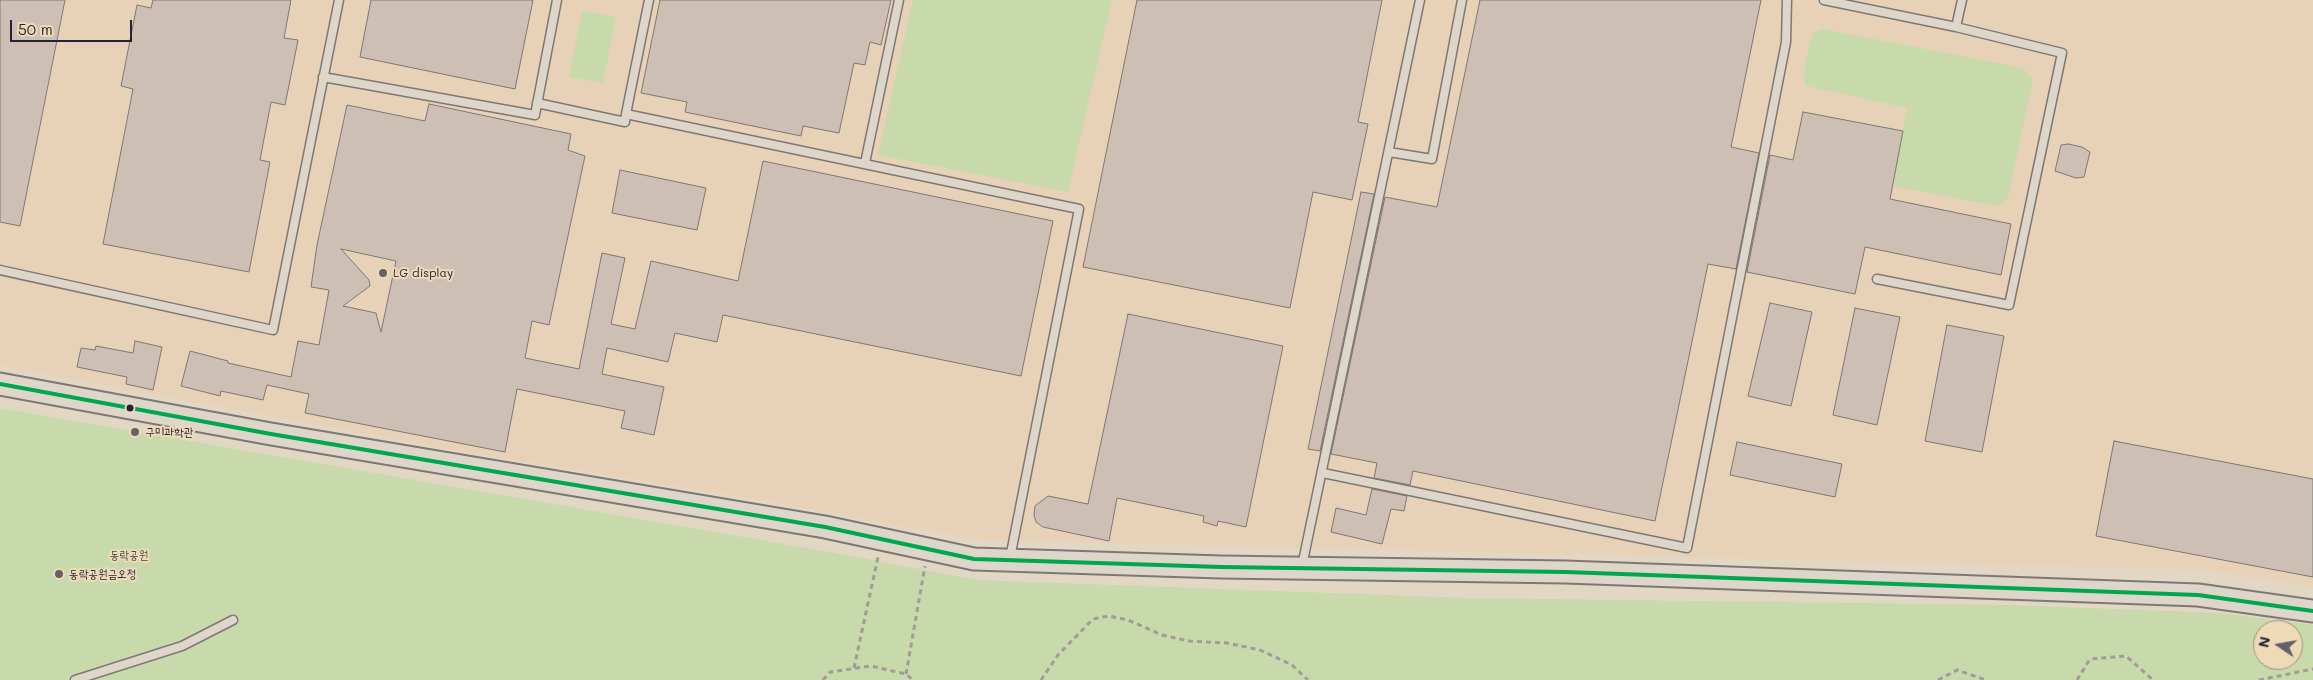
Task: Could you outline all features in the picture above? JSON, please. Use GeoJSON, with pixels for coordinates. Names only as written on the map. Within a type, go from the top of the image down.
{"type":"FeatureCollection","features":[{"type":"Feature","properties":{"kind":"street"},"geometry":{"type":"LineString","coordinates":[[0,384],[271,434],[825,527],[974,559],[1302,568],[1566,572],[2198,595],[2313,610]]}},
{"type":"Feature","properties":{"kind":"lane"},"geometry":{"type":"LineString","coordinates":[[0,270],[273,330],[339,0]]}},
{"type":"Feature","properties":{"kind":"lane"},"geometry":{"type":"LineString","coordinates":[[323,77],[535,115],[557,0]]}},
{"type":"Feature","properties":{"kind":"lane"},"geometry":{"type":"LineString","coordinates":[[537,103],[625,122],[649,0]]}},
{"type":"Feature","properties":{"kind":"lane"},"geometry":{"type":"LineString","coordinates":[[865,163],[899,0]]}},
{"type":"Feature","properties":{"kind":"lane"},"geometry":{"type":"LineString","coordinates":[[1302,568],[1420,0]]}},
{"type":"Feature","properties":{"kind":"lane"},"geometry":{"type":"LineString","coordinates":[[1389,152],[1432,159],[1462,0]]}},
{"type":"Feature","properties":{"kind":"lane"},"geometry":{"type":"LineString","coordinates":[[1323,473],[1687,548],[1786,42],[1787,0]]}},
{"type":"Feature","properties":{"kind":"lane"},"geometry":{"type":"LineString","coordinates":[[1824,0],[1956,27],[2062,53],[2009,304],[1877,279]]}},
{"type":"Feature","properties":{"kind":"lane"},"geometry":{"type":"LineString","coordinates":[[1956,27],[1962,0]]}},
{"type":"Feature","properties":{"kind":"lane"},"geometry":{"type":"LineString","coordinates":[[626,114],[1079,209],[1009,560]]}},
{"type":"Feature","properties":{"kind":"lane"},"geometry":{"type":"LineString","coordinates":[[75,680],[182,646],[232,620]]}},
{"type":"Feature","properties":{"kind":"path"},"geometry":{"type":"LineString","coordinates":[[854,668],[882,539]]}},
{"type":"Feature","properties":{"kind":"path"},"geometry":{"type":"LineString","coordinates":[[906,674],[928,549]]}},
{"type":"Feature","properties":{"kind":"path"},"geometry":{"type":"LineString","coordinates":[[1041,680],[1058,655],[1093,619],[1109,616],[1128,620],[1162,635],[1189,641],[1227,642],[1260,650],[1292,665],[1308,680]]}},
{"type":"Feature","properties":{"kind":"path"},"geometry":{"type":"LineString","coordinates":[[2077,680],[2090,659],[2126,656],[2152,680]]}},
{"type":"Feature","properties":{"kind":"path"},"geometry":{"type":"LineString","coordinates":[[823,680],[830,672],[871,666],[906,674],[913,680]]}},
{"type":"Feature","properties":{"kind":"path"},"geometry":{"type":"LineString","coordinates":[[2259,680],[2313,669]]}},
{"type":"Feature","properties":{"kind":"path"},"geometry":{"type":"LineString","coordinates":[[1938,680],[1958,670],[1986,680]]}},
{"type":"Feature","properties":{"kind":"shaded area"},"geometry":{"type":"Polygon","coordinates":[[[0,0],[2313,0],[2313,587],[2203,570],[977,540],[736,496],[453,450],[0,366],[0,0]]]}},
{"type":"Feature","properties":{"kind":"green space"},"geometry":{"type":"Polygon","coordinates":[[[913,0],[1112,0],[1068,192],[878,155],[913,0]]]}},
{"type":"Feature","properties":{"kind":"green space"},"geometry":{"type":"Polygon","coordinates":[[[582,10],[616,17],[603,83],[569,77],[582,10]]]}},
{"type":"Feature","properties":{"kind":"green space"},"geometry":{"type":"Polygon","coordinates":[[[1823,29],[2023,68],[2033,80],[2008,198],[1996,206],[1892,186],[1907,108],[1806,86],[1803,76],[1812,33],[1823,29]]]}},
{"type":"Feature","properties":{"kind":"green space","name":"동락공원"},"geometry":{"type":"Polygon","coordinates":[[[0,408],[830,552],[977,580],[1468,598],[2009,605],[2220,613],[2274,620],[2253,620],[2253,670],[2303,670],[2303,624],[2313,625],[2313,680],[0,680],[0,408]]]}},
{"type":"Feature","properties":{"kind":"building"},"geometry":{"type":"Polygon","coordinates":[[[0,0],[65,0],[20,226],[0,222],[0,0]]]}},
{"type":"Feature","properties":{"kind":"building"},"geometry":{"type":"Polygon","coordinates":[[[153,0],[291,0],[284,38],[298,40],[285,105],[271,102],[260,160],[270,162],[249,272],[103,244],[133,89],[121,86],[137,5],[151,8],[153,0]]]}},
{"type":"Feature","properties":{"kind":"building"},"geometry":{"type":"Polygon","coordinates":[[[371,0],[533,0],[515,89],[360,57],[371,0]]]}},
{"type":"Feature","properties":{"kind":"building"},"geometry":{"type":"Polygon","coordinates":[[[660,0],[891,0],[881,45],[870,42],[865,65],[854,63],[839,133],[803,126],[801,136],[685,112],[687,102],[641,93],[660,0]]]}},
{"type":"Feature","properties":{"kind":"building"},"geometry":{"type":"Polygon","coordinates":[[[1137,0],[1382,0],[1358,122],[1368,124],[1352,200],[1313,192],[1290,308],[1083,267],[1137,0]]]}},
{"type":"Feature","properties":{"kind":"building"},"geometry":{"type":"Polygon","coordinates":[[[1480,0],[1761,0],[1731,147],[1759,153],[1736,269],[1708,264],[1655,521],[1413,471],[1410,485],[1374,478],[1377,463],[1331,454],[1385,197],[1437,207],[1480,0]]]}},
{"type":"Feature","properties":{"kind":"building"},"geometry":{"type":"Polygon","coordinates":[[[429,104],[571,134],[568,150],[585,156],[549,325],[532,321],[525,358],[579,369],[602,253],[625,258],[611,324],[635,329],[651,261],[738,281],[763,161],[1053,221],[1021,376],[723,315],[717,342],[675,333],[668,362],[607,348],[602,374],[664,387],[654,435],[621,428],[625,411],[517,389],[505,452],[305,413],[309,394],[267,385],[263,400],[221,391],[220,396],[181,386],[190,351],[228,361],[228,363],[291,377],[298,341],[319,345],[329,290],[311,287],[317,245],[347,105],[425,121],[429,104]],[[341,249],[369,280],[370,286],[343,306],[376,313],[381,332],[396,261],[341,249]]]}},
{"type":"Feature","properties":{"kind":"building"},"geometry":{"type":"Polygon","coordinates":[[[1803,112],[1903,131],[1890,199],[2011,224],[2001,275],[1865,247],[1855,294],[1747,272],[1770,155],[1793,160],[1803,112]]]}},
{"type":"Feature","properties":{"kind":"building"},"geometry":{"type":"Polygon","coordinates":[[[2068,144],[2082,147],[2090,152],[2084,177],[2076,178],[2055,171],[2061,145],[2068,144]]]}},
{"type":"Feature","properties":{"kind":"building"},"geometry":{"type":"Polygon","coordinates":[[[620,170],[706,188],[697,230],[612,213],[620,170]]]}},
{"type":"Feature","properties":{"kind":"building"},"geometry":{"type":"Polygon","coordinates":[[[1361,192],[1374,194],[1320,451],[1308,449],[1361,192]]]}},
{"type":"Feature","properties":{"kind":"building"},"geometry":{"type":"Polygon","coordinates":[[[1770,303],[1812,312],[1791,406],[1748,396],[1770,303]]]}},
{"type":"Feature","properties":{"kind":"building"},"geometry":{"type":"Polygon","coordinates":[[[1855,308],[1900,317],[1877,425],[1833,415],[1855,308]]]}},
{"type":"Feature","properties":{"kind":"building"},"geometry":{"type":"Polygon","coordinates":[[[1128,314],[1283,346],[1246,527],[1218,521],[1217,526],[1203,522],[1204,516],[1117,498],[1109,541],[1043,527],[1036,522],[1034,515],[1035,506],[1048,496],[1088,504],[1128,314]]]}},
{"type":"Feature","properties":{"kind":"building"},"geometry":{"type":"Polygon","coordinates":[[[1947,325],[2004,336],[1982,452],[1925,441],[1947,325]]]}},
{"type":"Feature","properties":{"kind":"building"},"geometry":{"type":"Polygon","coordinates":[[[135,341],[162,347],[153,390],[126,384],[127,377],[77,367],[81,348],[95,350],[96,346],[133,353],[135,341]]]}},
{"type":"Feature","properties":{"kind":"building"},"geometry":{"type":"Polygon","coordinates":[[[2114,441],[2313,479],[2313,577],[2096,536],[2114,441]]]}},
{"type":"Feature","properties":{"kind":"building"},"geometry":{"type":"Polygon","coordinates":[[[1737,442],[1842,464],[1835,497],[1730,475],[1737,442]]]}},
{"type":"Feature","properties":{"kind":"building"},"geometry":{"type":"Polygon","coordinates":[[[1372,489],[1407,496],[1404,511],[1391,509],[1382,544],[1331,532],[1336,508],[1366,515],[1372,489]]]}},
{"type":"Feature","properties":{"kind":"transit line"},"geometry":{"type":"LineString","coordinates":[[0,384],[271,434],[825,527],[974,559],[1221,567],[1566,572],[2198,595],[2313,611]]}},
{"type":"Feature","properties":{"kind":"place","name":"LG display"},"geometry":{"type":"Point","coordinates":[383,273]}},
{"type":"Feature","properties":{"kind":"place","name":"구미과학관"},"geometry":{"type":"Point","coordinates":[135,432]}},
{"type":"Feature","properties":{"kind":"place","name":"동락공원금오정"},"geometry":{"type":"Point","coordinates":[59,574]}}]}
